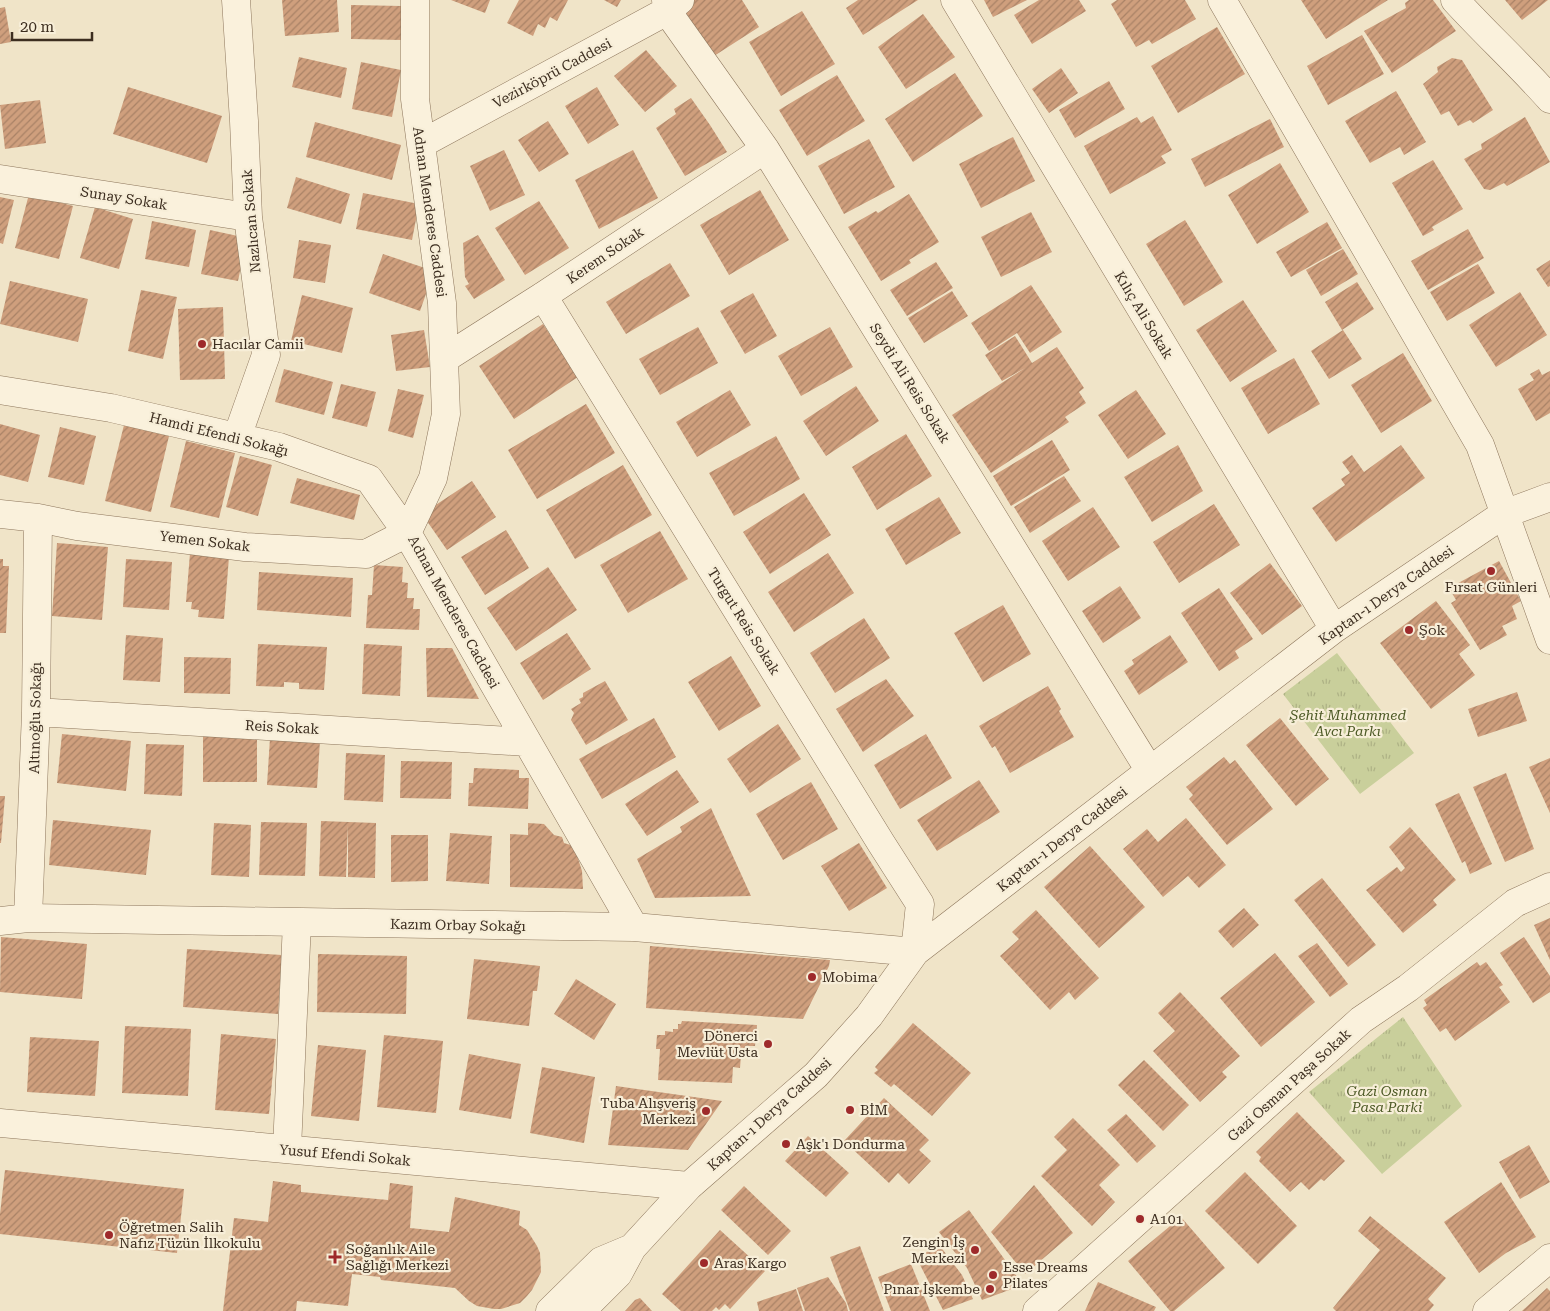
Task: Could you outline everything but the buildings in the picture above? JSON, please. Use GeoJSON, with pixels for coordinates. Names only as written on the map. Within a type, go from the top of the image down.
{"type":"FeatureCollection","features":[{"type":"Feature","properties":{"kind":"street","name":"Nazlıcan Sokak"},"geometry":{"type":"LineString","coordinates":[[236,0],[248,216],[266,355],[237,437]]}},
{"type":"Feature","properties":{"kind":"street","name":"Adnan Menderes Caddesi"},"geometry":{"type":"LineString","coordinates":[[415,0],[415,99],[442,303],[446,414],[433,478],[407,533],[634,927]]}},
{"type":"Feature","properties":{"kind":"street","name":"Kılıç Ali Sokak"},"geometry":{"type":"LineString","coordinates":[[955,0],[1334,629]]}},
{"type":"Feature","properties":{"kind":"street"},"geometry":{"type":"LineString","coordinates":[[1222,0],[1480,445],[1550,640]]}},
{"type":"Feature","properties":{"kind":"street"},"geometry":{"type":"LineString","coordinates":[[1455,0],[1526,72],[1550,100]]}},
{"type":"Feature","properties":{"kind":"street","name":"Vezirköprü Caddesi"},"geometry":{"type":"LineString","coordinates":[[421,144],[671,4]]}},
{"type":"Feature","properties":{"kind":"street","name":"Seydi Ali Reis Sokak"},"geometry":{"type":"LineString","coordinates":[[671,4],[765,149],[1150,771]]}},
{"type":"Feature","properties":{"kind":"street","name":"Kerem Sokak"},"geometry":{"type":"LineString","coordinates":[[444,358],[543,296],[765,149]]}},
{"type":"Feature","properties":{"kind":"street","name":"Sunay Sokak"},"geometry":{"type":"LineString","coordinates":[[0,179],[248,216]]}},
{"type":"Feature","properties":{"kind":"street","name":"Turgut Reis Sokak"},"geometry":{"type":"LineString","coordinates":[[543,296],[920,904],[916,952]]}},
{"type":"Feature","properties":{"kind":"street","name":"Hamdi Efendi Sokağı"},"geometry":{"type":"LineString","coordinates":[[0,390],[110,408],[279,446],[369,479],[407,533]]}},
{"type":"Feature","properties":{"kind":"street","name":"Kaptan-ı Derya Caddesi"},"geometry":{"type":"LineString","coordinates":[[581,1311],[618,1274],[632,1248],[690,1186],[816,1075],[869,1016],[916,952],[1334,629],[1504,514],[1550,497]]}},
{"type":"Feature","properties":{"kind":"street","name":"Yemen Sokak"},"geometry":{"type":"LineString","coordinates":[[0,514],[38,518],[77,526],[245,547],[366,554],[407,533]]}},
{"type":"Feature","properties":{"kind":"street","name":"Altınoğlu Sokağı"},"geometry":{"type":"LineString","coordinates":[[28,918],[36,712],[38,518]]}},
{"type":"Feature","properties":{"kind":"street","name":"Reis Sokak"},"geometry":{"type":"LineString","coordinates":[[36,712],[527,742]]}},
{"type":"Feature","properties":{"kind":"street","name":"Gazi Osman Paşa Sokak"},"geometry":{"type":"LineString","coordinates":[[1042,1309],[1362,1020],[1408,988],[1514,903],[1550,887]]}},
{"type":"Feature","properties":{"kind":"street","name":"Kazım Orbay Sokağı"},"geometry":{"type":"LineString","coordinates":[[0,921],[28,918],[634,927],[916,952]]}},
{"type":"Feature","properties":{"kind":"street"},"geometry":{"type":"LineString","coordinates":[[287,1149],[297,922]]}},
{"type":"Feature","properties":{"kind":"street","name":"Yusuf Efendi Sokak"},"geometry":{"type":"LineString","coordinates":[[0,1123],[690,1186]]}},
{"type":"Feature","properties":{"kind":"street","name":"Kaptan-ı Derya Caddesi"},"geometry":{"type":"LineString","coordinates":[[550,1311],[601,1261],[632,1248]]}},
{"type":"Feature","properties":{"kind":"street"},"geometry":{"type":"LineString","coordinates":[[1487,1311],[1550,1258]]}},
{"type":"Feature","properties":{"kind":"green space","name":"Şehit Muhammed Avcı Parkı"},"geometry":{"type":"Polygon","coordinates":[[[1337,653],[1414,753],[1360,794],[1283,694],[1337,653]]]}},
{"type":"Feature","properties":{"kind":"green space","name":"Gazi Osman Pasa Parki"},"geometry":{"type":"Polygon","coordinates":[[[1403,1017],[1462,1106],[1382,1174],[1309,1092],[1403,1017]]]}},
{"type":"Feature","properties":{"kind":"place","name":"Hacılar Camii"},"geometry":{"type":"Point","coordinates":[202,344]}},
{"type":"Feature","properties":{"kind":"place","name":"Fırsat Günleri"},"geometry":{"type":"Point","coordinates":[1491,571]}},
{"type":"Feature","properties":{"kind":"place","name":"Şok"},"geometry":{"type":"Point","coordinates":[1409,630]}},
{"type":"Feature","properties":{"kind":"place","name":"Mobima"},"geometry":{"type":"Point","coordinates":[812,977]}},
{"type":"Feature","properties":{"kind":"place","name":"Dönerci Mevlüt Usta"},"geometry":{"type":"Point","coordinates":[768,1044]}},
{"type":"Feature","properties":{"kind":"place","name":"BİM"},"geometry":{"type":"Point","coordinates":[850,1110]}},
{"type":"Feature","properties":{"kind":"place","name":"Tuba Alışveriş Merkezi"},"geometry":{"type":"Point","coordinates":[706,1111]}},
{"type":"Feature","properties":{"kind":"place","name":"Aşk'ı Dondurma"},"geometry":{"type":"Point","coordinates":[786,1144]}},
{"type":"Feature","properties":{"kind":"place","name":"A101"},"geometry":{"type":"Point","coordinates":[1140,1219]}},
{"type":"Feature","properties":{"kind":"place","name":"Öğretmen Salih Nafız Tüzün İlkokulu"},"geometry":{"type":"Point","coordinates":[109,1235]}},
{"type":"Feature","properties":{"kind":"place","name":"Zengin İş Merkezi"},"geometry":{"type":"Point","coordinates":[975,1250]}},
{"type":"Feature","properties":{"kind":"place","name":"Soğanlık Aile Sağlığı Merkezi"},"geometry":{"type":"Point","coordinates":[335,1257]}},
{"type":"Feature","properties":{"kind":"place","name":"Aras Kargo"},"geometry":{"type":"Point","coordinates":[704,1263]}},
{"type":"Feature","properties":{"kind":"place","name":"Esse Dreams Pilates"},"geometry":{"type":"Point","coordinates":[993,1275]}},
{"type":"Feature","properties":{"kind":"place","name":"Pınar İşkembe"},"geometry":{"type":"Point","coordinates":[990,1289]}}]}
